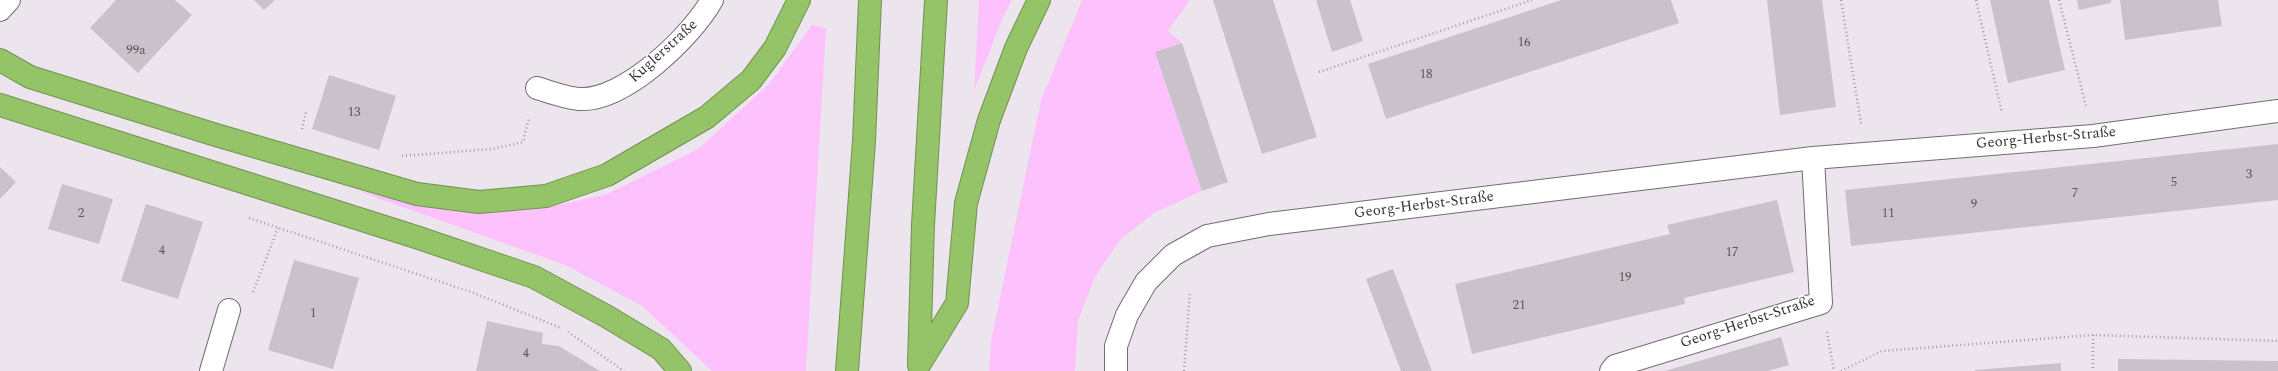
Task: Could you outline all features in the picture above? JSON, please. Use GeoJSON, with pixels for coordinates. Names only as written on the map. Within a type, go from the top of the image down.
{"type":"FeatureCollection","features":[{"type":"Feature","properties":{"kind":"highway"},"geometry":{"type":"LineString","coordinates":[[0,60],[30,77],[216,136],[417,194],[479,202],[546,196],[607,175],[707,117],[751,80],[775,48],[799,0]]}},
{"type":"Feature","properties":{"kind":"highway"},"geometry":{"type":"LineString","coordinates":[[847,371],[864,141],[870,0]]}},
{"type":"Feature","properties":{"kind":"highway"},"geometry":{"type":"LineString","coordinates":[[919,368],[923,225],[936,0]]}},
{"type":"Feature","properties":{"kind":"highway"},"geometry":{"type":"LineString","coordinates":[[919,368],[957,303],[966,203],[989,120],[1016,48],[1036,3]]}},
{"type":"Feature","properties":{"kind":"highway"},"geometry":{"type":"LineString","coordinates":[[0,106],[416,237],[534,277],[606,316],[654,345],[661,350],[680,371]]}},
{"type":"Feature","properties":{"kind":"street"},"geometry":{"type":"LineString","coordinates":[[0,10],[9,0]]}},
{"type":"Feature","properties":{"kind":"street","name":"Kuglerstraße"},"geometry":{"type":"LineString","coordinates":[[538,88],[579,99],[606,95],[632,83],[669,51],[704,15],[712,0]]}},
{"type":"Feature","properties":{"kind":"street","name":"Georg-Herbst-Straße"},"geometry":{"type":"LineString","coordinates":[[1116,371],[1116,346],[1127,314],[1146,282],[1173,255],[1206,236],[1269,224],[1813,158],[1866,152],[2093,136],[2278,111]]}},
{"type":"Feature","properties":{"kind":"street","name":"Georg-Herbst-Straße"},"geometry":{"type":"LineString","coordinates":[[1611,371],[1615,366],[1821,303],[1813,158]]}},
{"type":"Feature","properties":{"kind":"street"},"geometry":{"type":"LineString","coordinates":[[211,371],[229,310]]}},
{"type":"Feature","properties":{"kind":"path"},"geometry":{"type":"LineString","coordinates":[[1319,72],[1532,0]]}},
{"type":"Feature","properties":{"kind":"path"},"geometry":{"type":"LineString","coordinates":[[1842,0],[1866,152]]}},
{"type":"Feature","properties":{"kind":"path"},"geometry":{"type":"LineString","coordinates":[[1976,0],[2008,143]]}},
{"type":"Feature","properties":{"kind":"path"},"geometry":{"type":"LineString","coordinates":[[2058,0],[2093,136]]}},
{"type":"Feature","properties":{"kind":"path"},"geometry":{"type":"LineString","coordinates":[[395,157],[492,149],[522,142],[538,88]]}},
{"type":"Feature","properties":{"kind":"path"},"geometry":{"type":"LineString","coordinates":[[301,134],[306,112]]}},
{"type":"Feature","properties":{"kind":"path"},"geometry":{"type":"LineString","coordinates":[[248,218],[474,293],[565,330],[624,371]]}},
{"type":"Feature","properties":{"kind":"path"},"geometry":{"type":"LineString","coordinates":[[229,310],[255,291],[278,228]]}},
{"type":"Feature","properties":{"kind":"path"},"geometry":{"type":"LineString","coordinates":[[1184,371],[1190,292]]}},
{"type":"Feature","properties":{"kind":"path"},"geometry":{"type":"LineString","coordinates":[[1821,303],[1834,371]]}},
{"type":"Feature","properties":{"kind":"path"},"geometry":{"type":"LineString","coordinates":[[2093,335],[2093,371]]}},
{"type":"Feature","properties":{"kind":"path"},"geometry":{"type":"LineString","coordinates":[[1841,371],[1882,351],[2093,335],[2278,341]]}},
{"type":"Feature","properties":{"kind":"shaded area"},"geometry":{"type":"Polygon","coordinates":[[[979,0],[1012,0],[1002,20],[974,91],[979,0]]]}},
{"type":"Feature","properties":{"kind":"shaded area"},"geometry":{"type":"Polygon","coordinates":[[[1082,0],[1190,0],[1168,31],[1182,43],[1202,191],[1154,213],[1120,240],[1095,277],[1078,321],[1075,371],[989,371],[991,341],[1041,100],[1082,0]]]}},
{"type":"Feature","properties":{"kind":"shaded area"},"geometry":{"type":"Polygon","coordinates":[[[812,25],[826,28],[806,371],[712,371],[642,306],[565,265],[352,189],[407,202],[471,210],[549,207],[607,194],[698,149],[769,84],[812,25]]]}},
{"type":"Feature","properties":{"kind":"building"},"geometry":{"type":"Polygon","coordinates":[[[116,0],[175,0],[192,15],[138,73],[90,28],[116,0]]]}},
{"type":"Feature","properties":{"kind":"building"},"geometry":{"type":"Polygon","coordinates":[[[254,0],[275,0],[264,10],[254,0]]]}},
{"type":"Feature","properties":{"kind":"building"},"geometry":{"type":"Polygon","coordinates":[[[1213,0],[1273,0],[1317,137],[1262,154],[1213,0]]]}},
{"type":"Feature","properties":{"kind":"building"},"geometry":{"type":"Polygon","coordinates":[[[1316,0],[1350,0],[1363,41],[1332,52],[1316,0]]]}},
{"type":"Feature","properties":{"kind":"building"},"geometry":{"type":"Polygon","coordinates":[[[1561,0],[1671,0],[1679,23],[1386,119],[1368,64],[1561,0]]]}},
{"type":"Feature","properties":{"kind":"building"},"geometry":{"type":"Polygon","coordinates":[[[1767,0],[1822,0],[1836,107],[1780,115],[1767,0]]]}},
{"type":"Feature","properties":{"kind":"building"},"geometry":{"type":"Polygon","coordinates":[[[1990,0],[2049,0],[2065,70],[2008,83],[1990,0]]]}},
{"type":"Feature","properties":{"kind":"building"},"geometry":{"type":"Polygon","coordinates":[[[2077,0],[2111,0],[2111,3],[2079,10],[2077,0]]]}},
{"type":"Feature","properties":{"kind":"building"},"geometry":{"type":"Polygon","coordinates":[[[2120,0],[2218,0],[2222,26],[2125,40],[2120,0]]]}},
{"type":"Feature","properties":{"kind":"building"},"geometry":{"type":"Polygon","coordinates":[[[1182,43],[1228,182],[1202,191],[1155,52],[1182,43]]]}},
{"type":"Feature","properties":{"kind":"building"},"geometry":{"type":"Polygon","coordinates":[[[329,75],[396,96],[379,150],[312,129],[329,75]]]}},
{"type":"Feature","properties":{"kind":"building"},"geometry":{"type":"Polygon","coordinates":[[[2278,144],[2278,200],[1851,246],[1845,190],[2278,144]]]}},
{"type":"Feature","properties":{"kind":"building"},"geometry":{"type":"Polygon","coordinates":[[[0,167],[16,182],[0,199],[0,167]]]}},
{"type":"Feature","properties":{"kind":"building"},"geometry":{"type":"Polygon","coordinates":[[[62,184],[113,199],[99,244],[48,229],[62,184]]]}},
{"type":"Feature","properties":{"kind":"building"},"geometry":{"type":"Polygon","coordinates":[[[1777,200],[1794,272],[1684,298],[1685,304],[1472,354],[1455,284],[1670,234],[1667,225],[1777,200]]]}},
{"type":"Feature","properties":{"kind":"building"},"geometry":{"type":"Polygon","coordinates":[[[146,204],[203,222],[178,299],[121,281],[146,204]]]}},
{"type":"Feature","properties":{"kind":"building"},"geometry":{"type":"Polygon","coordinates":[[[294,260],[359,278],[333,369],[268,350],[294,260]]]}},
{"type":"Feature","properties":{"kind":"building"},"geometry":{"type":"Polygon","coordinates":[[[1393,269],[1432,371],[1401,371],[1366,279],[1393,269]]]}},
{"type":"Feature","properties":{"kind":"building"},"geometry":{"type":"Polygon","coordinates":[[[487,321],[543,333],[542,344],[559,346],[600,371],[476,371],[487,321]]]}},
{"type":"Feature","properties":{"kind":"building"},"geometry":{"type":"Polygon","coordinates":[[[1781,337],[1789,365],[1768,371],[1665,371],[1781,337]]]}},
{"type":"Feature","properties":{"kind":"building"},"geometry":{"type":"Polygon","coordinates":[[[2118,359],[2278,361],[2278,371],[2118,371],[2118,359]]]}},
{"type":"Feature","properties":{"kind":"building"},"geometry":{"type":"Polygon","coordinates":[[[2061,363],[2061,371],[1975,371],[1975,370],[2061,363]]]}}]}
